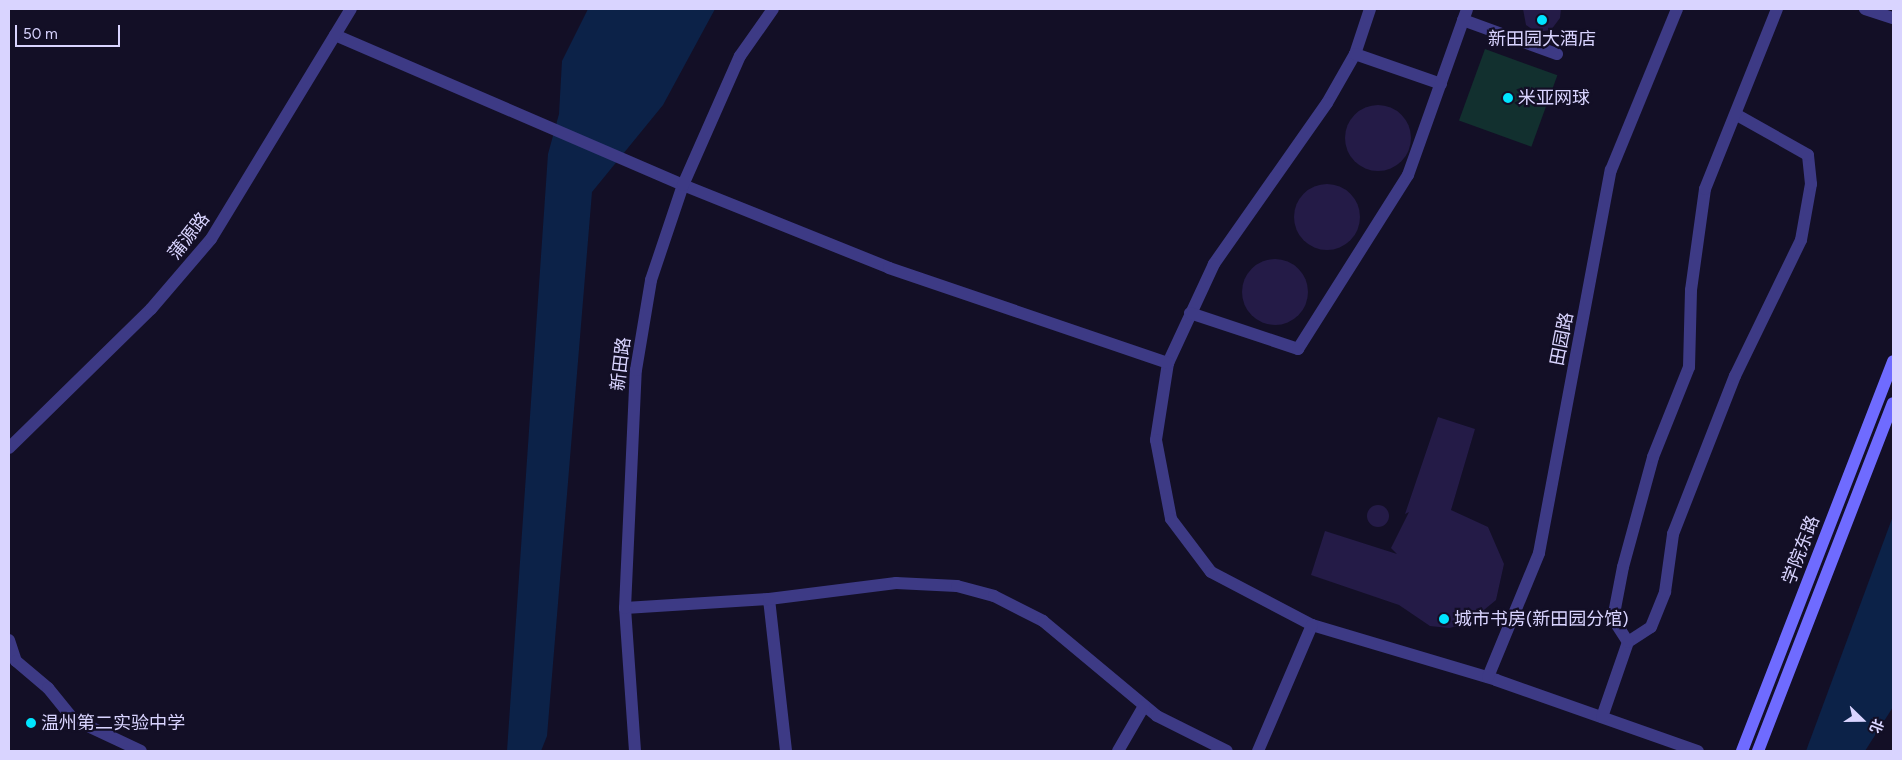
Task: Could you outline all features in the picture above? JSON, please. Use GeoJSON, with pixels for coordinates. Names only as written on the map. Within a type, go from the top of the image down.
{"type":"FeatureCollection","features":[{"type":"Feature","properties":{"kind":"main road","name":"学院东路"},"geometry":{"type":"LineString","coordinates":[[1742,751],[1893,361]]}},
{"type":"Feature","properties":{"kind":"main road","name":"学院东路"},"geometry":{"type":"LineString","coordinates":[[1758,751],[1893,403]]}},
{"type":"Feature","properties":{"kind":"street","name":"蒲源路"},"geometry":{"type":"LineString","coordinates":[[9,448],[145,316],[212,239],[351,9]]}},
{"type":"Feature","properties":{"kind":"street","name":"新田路"},"geometry":{"type":"LineString","coordinates":[[635,751],[625,608],[636,370],[651,280],[683,186],[740,56],[773,9]]}},
{"type":"Feature","properties":{"kind":"street"},"geometry":{"type":"LineString","coordinates":[[1370,9],[1355,54],[1327,103],[1214,264],[1168,363],[1156,440],[1172,519],[1211,572],[1312,625],[1488,677],[1698,751]]}},
{"type":"Feature","properties":{"kind":"street","name":"田园路"},"geometry":{"type":"LineString","coordinates":[[1488,677],[1539,553],[1611,170],[1677,9]]}},
{"type":"Feature","properties":{"kind":"street"},"geometry":{"type":"LineString","coordinates":[[1628,642],[1614,619],[1623,567],[1653,457],[1689,367],[1691,290],[1705,189],[1737,115],[1777,9]]}},
{"type":"Feature","properties":{"kind":"street"},"geometry":{"type":"LineString","coordinates":[[1865,9],[1893,18]]}},
{"type":"Feature","properties":{"kind":"street"},"geometry":{"type":"LineString","coordinates":[[1190,313],[1298,349],[1408,175],[1465,14],[1557,54]]}},
{"type":"Feature","properties":{"kind":"street"},"geometry":{"type":"LineString","coordinates":[[335,35],[683,186],[889,268],[1168,363]]}},
{"type":"Feature","properties":{"kind":"street"},"geometry":{"type":"LineString","coordinates":[[1355,54],[1441,84]]}},
{"type":"Feature","properties":{"kind":"street"},"geometry":{"type":"LineString","coordinates":[[1602,717],[1628,642],[1651,627],[1665,592],[1677,525],[1736,376],[1801,240],[1811,184],[1808,155],[1737,115]]}},
{"type":"Feature","properties":{"kind":"street"},"geometry":{"type":"LineString","coordinates":[[625,608],[769,599],[896,583],[957,586],[994,596],[1043,621],[1144,706],[1227,751]]}},
{"type":"Feature","properties":{"kind":"street"},"geometry":{"type":"LineString","coordinates":[[769,599],[786,751]]}},
{"type":"Feature","properties":{"kind":"street"},"geometry":{"type":"LineString","coordinates":[[1258,751],[1312,625]]}},
{"type":"Feature","properties":{"kind":"street"},"geometry":{"type":"LineString","coordinates":[[9,640],[16,661],[48,688],[72,719],[141,751]]}},
{"type":"Feature","properties":{"kind":"street"},"geometry":{"type":"LineString","coordinates":[[1118,751],[1144,706]]}},
{"type":"Feature","properties":{"kind":"green space","name":"米亚网球"},"geometry":{"type":"Polygon","coordinates":[[[1485,49],[1557,75],[1531,147],[1459,120],[1485,49]]]}},
{"type":"Feature","properties":{"kind":"water"},"geometry":{"type":"Polygon","coordinates":[[[588,9],[715,9],[663,105],[592,192],[547,736],[541,751],[507,751],[548,154],[559,114],[562,61],[588,9]]]}},
{"type":"Feature","properties":{"kind":"water"},"geometry":{"type":"Polygon","coordinates":[[[1893,516],[1893,707],[1865,751],[1806,751],[1893,516]]]}},
{"type":"Feature","properties":{"kind":"building","name":"新田园大酒店"},"geometry":{"type":"Polygon","coordinates":[[[1523,9],[1561,9],[1560,18],[1551,30],[1536,32],[1526,25],[1523,9]]]}},
{"type":"Feature","properties":{"kind":"building"},"geometry":{"type":"Polygon","coordinates":[[[1378,105],[1391,107],[1406,120],[1409,125],[1411,138],[1409,151],[1396,166],[1391,169],[1378,171],[1365,169],[1350,156],[1347,151],[1345,138],[1347,125],[1360,110],[1365,107],[1378,105]]]}},
{"type":"Feature","properties":{"kind":"building"},"geometry":{"type":"Polygon","coordinates":[[[1321,184],[1333,184],[1345,189],[1355,199],[1360,211],[1358,230],[1345,245],[1333,250],[1321,250],[1309,245],[1299,235],[1294,223],[1294,211],[1299,199],[1309,189],[1321,184]]]}},
{"type":"Feature","properties":{"kind":"building"},"geometry":{"type":"Polygon","coordinates":[[[1275,259],[1288,261],[1303,274],[1306,279],[1308,292],[1306,305],[1293,320],[1288,323],[1275,325],[1262,323],[1247,310],[1244,305],[1242,292],[1244,279],[1257,264],[1262,261],[1275,259]]]}},
{"type":"Feature","properties":{"kind":"building"},"geometry":{"type":"Polygon","coordinates":[[[1438,417],[1475,429],[1451,510],[1488,527],[1504,564],[1496,600],[1467,624],[1449,628],[1430,626],[1399,605],[1311,575],[1325,531],[1397,554],[1391,548],[1409,512],[1405,514],[1438,417]]]}},
{"type":"Feature","properties":{"kind":"building"},"geometry":{"type":"Polygon","coordinates":[[[1378,505],[1386,508],[1389,516],[1386,524],[1378,527],[1370,524],[1367,516],[1370,508],[1378,505]]]}},
{"type":"Feature","properties":{"kind":"place","name":"新田园大酒店"},"geometry":{"type":"Point","coordinates":[1542,20]}},
{"type":"Feature","properties":{"kind":"place","name":"米亚网球"},"geometry":{"type":"Point","coordinates":[1508,98]}},
{"type":"Feature","properties":{"kind":"place","name":"城市书房(新田园分馆)"},"geometry":{"type":"Point","coordinates":[1444,619]}},
{"type":"Feature","properties":{"kind":"place","name":"温州第二实验中学"},"geometry":{"type":"Point","coordinates":[31,723]}}]}
